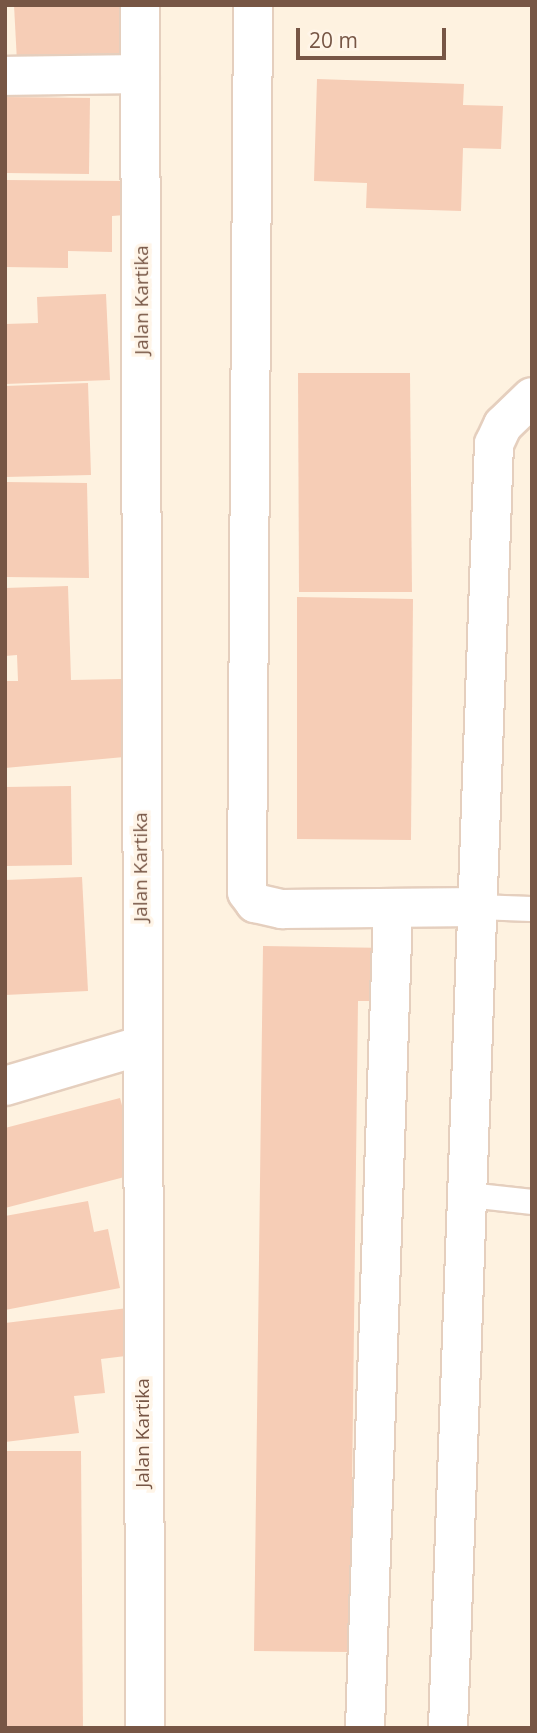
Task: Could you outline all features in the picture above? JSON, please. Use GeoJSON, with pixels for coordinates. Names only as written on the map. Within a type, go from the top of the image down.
{"type":"FeatureCollection","features":[{"type":"Feature","properties":{"kind":"street","name":"Jalan Kartika"},"geometry":{"type":"LineString","coordinates":[[139,5],[140,1046],[145,1728]]}},
{"type":"Feature","properties":{"kind":"street"},"geometry":{"type":"LineString","coordinates":[[253,5],[247,892],[255,903],[282,909],[477,907]]}},
{"type":"Feature","properties":{"kind":"street"},"geometry":{"type":"LineString","coordinates":[[5,76],[140,74]]}},
{"type":"Feature","properties":{"kind":"street"},"geometry":{"type":"LineString","coordinates":[[448,1728],[494,444],[503,425],[532,397]]}},
{"type":"Feature","properties":{"kind":"street"},"geometry":{"type":"LineString","coordinates":[[365,1728],[393,908]]}},
{"type":"Feature","properties":{"kind":"street"},"geometry":{"type":"LineString","coordinates":[[5,1086],[140,1046]]}},
{"type":"Feature","properties":{"kind":"lane"},"geometry":{"type":"LineString","coordinates":[[477,907],[532,909]]}},
{"type":"Feature","properties":{"kind":"lane"},"geometry":{"type":"LineString","coordinates":[[469,1195],[532,1202]]}},
{"type":"Feature","properties":{"kind":"building"},"geometry":{"type":"Polygon","coordinates":[[[14,5],[123,5],[125,57],[17,62],[14,5]]]}},
{"type":"Feature","properties":{"kind":"building"},"geometry":{"type":"Polygon","coordinates":[[[317,79],[464,84],[463,105],[503,106],[501,149],[463,148],[461,211],[366,208],[367,183],[314,181],[317,79]]]}},
{"type":"Feature","properties":{"kind":"building"},"geometry":{"type":"Polygon","coordinates":[[[5,97],[90,98],[89,174],[5,173],[5,97]]]}},
{"type":"Feature","properties":{"kind":"building"},"geometry":{"type":"Polygon","coordinates":[[[5,180],[125,181],[125,215],[112,216],[112,252],[68,251],[68,268],[5,267],[5,180]]]}},
{"type":"Feature","properties":{"kind":"building"},"geometry":{"type":"Polygon","coordinates":[[[106,294],[110,380],[5,384],[5,324],[38,323],[37,297],[106,294]]]}},
{"type":"Feature","properties":{"kind":"building"},"geometry":{"type":"Polygon","coordinates":[[[298,373],[410,373],[412,592],[299,592],[298,373]]]}},
{"type":"Feature","properties":{"kind":"building"},"geometry":{"type":"Polygon","coordinates":[[[88,383],[91,475],[5,477],[5,386],[88,383]]]}},
{"type":"Feature","properties":{"kind":"building"},"geometry":{"type":"Polygon","coordinates":[[[5,482],[87,483],[89,578],[5,577],[5,482]]]}},
{"type":"Feature","properties":{"kind":"building"},"geometry":{"type":"Polygon","coordinates":[[[68,586],[71,680],[122,679],[124,757],[5,768],[5,681],[18,681],[17,655],[5,656],[5,588],[68,586]]]}},
{"type":"Feature","properties":{"kind":"building"},"geometry":{"type":"Polygon","coordinates":[[[297,597],[413,599],[411,840],[297,839],[297,597]]]}},
{"type":"Feature","properties":{"kind":"building"},"geometry":{"type":"Polygon","coordinates":[[[71,786],[72,865],[5,866],[5,787],[71,786]]]}},
{"type":"Feature","properties":{"kind":"building"},"geometry":{"type":"Polygon","coordinates":[[[82,877],[88,991],[5,995],[5,880],[82,877]]]}},
{"type":"Feature","properties":{"kind":"building"},"geometry":{"type":"Polygon","coordinates":[[[263,946],[389,948],[388,1001],[358,1001],[350,1652],[254,1651],[263,946]]]}},
{"type":"Feature","properties":{"kind":"building"},"geometry":{"type":"Polygon","coordinates":[[[120,1098],[140,1173],[5,1208],[5,1128],[120,1098]]]}},
{"type":"Feature","properties":{"kind":"building"},"geometry":{"type":"Polygon","coordinates":[[[88,1201],[94,1232],[108,1229],[120,1288],[5,1310],[5,1216],[88,1201]]]}},
{"type":"Feature","properties":{"kind":"building"},"geometry":{"type":"Polygon","coordinates":[[[128,1308],[134,1355],[101,1359],[105,1393],[74,1396],[79,1433],[5,1442],[5,1323],[128,1308]]]}},
{"type":"Feature","properties":{"kind":"building"},"geometry":{"type":"Polygon","coordinates":[[[5,1451],[81,1451],[83,1728],[5,1728],[5,1451]]]}}]}
